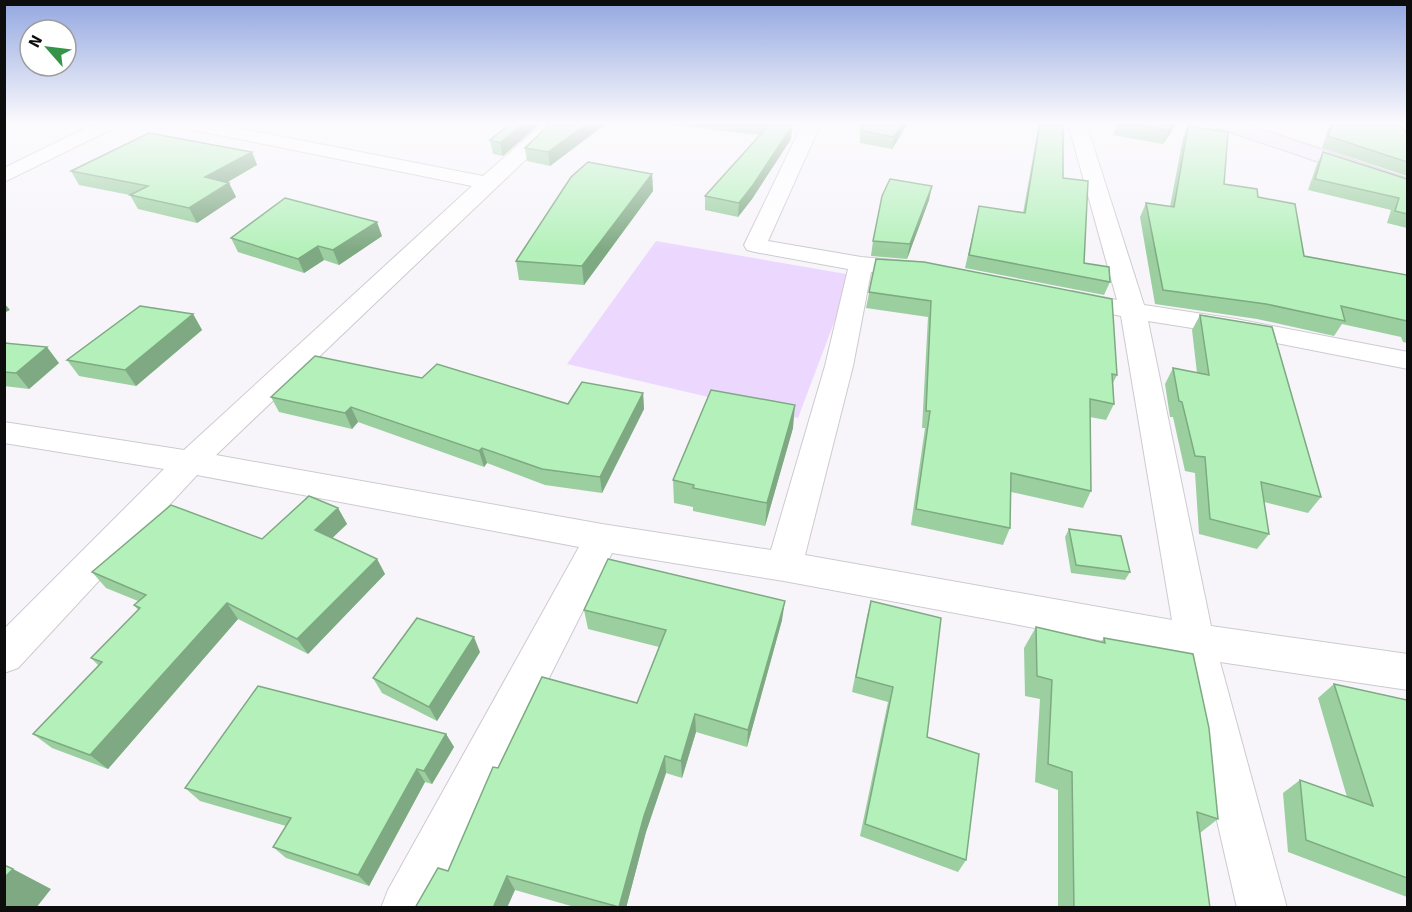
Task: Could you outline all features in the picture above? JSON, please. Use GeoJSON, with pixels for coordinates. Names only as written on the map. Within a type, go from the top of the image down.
{"type":"FeatureCollection","features":[{"type":"Feature","properties":{"kind":"main road"},"geometry":{"type":"LineString","coordinates":[[1347,166],[1407,186]]}},
{"type":"Feature","properties":{"kind":"street"},"geometry":{"type":"LineString","coordinates":[[4,176],[25,166]]}},
{"type":"Feature","properties":{"kind":"street"},"geometry":{"type":"LineString","coordinates":[[399,166],[487,183]]}},
{"type":"Feature","properties":{"kind":"street"},"geometry":{"type":"LineString","coordinates":[[4,656],[189,462],[507,166]]}},
{"type":"Feature","properties":{"kind":"street"},"geometry":{"type":"LineString","coordinates":[[792,166],[755,245],[861,264],[921,269],[943,274]]}},
{"type":"Feature","properties":{"kind":"street"},"geometry":{"type":"LineString","coordinates":[[1090,166],[1133,311],[1195,641],[1262,908]]}},
{"type":"Feature","properties":{"kind":"street"},"geometry":{"type":"LineString","coordinates":[[784,566],[839,366],[861,264]]}},
{"type":"Feature","properties":{"kind":"street"},"geometry":{"type":"LineString","coordinates":[[1044,294],[1236,327],[1407,361]]}},
{"type":"Feature","properties":{"kind":"street"},"geometry":{"type":"LineString","coordinates":[[4,432],[189,462],[602,538],[784,566],[1195,641],[1407,672]]}},
{"type":"Feature","properties":{"kind":"street"},"geometry":{"type":"LineString","coordinates":[[406,908],[602,538]]}},
{"type":"Feature","properties":{"kind":"shaded area"},"geometry":{"type":"Polygon","coordinates":[[[656,241],[852,275],[798,418],[567,364],[656,241]]]}},
{"type":"Feature","properties":{"kind":"building"},"geometry":{"type":"Polygon","coordinates":[[[82,166],[227,166],[205,177],[229,183],[189,208],[130,195],[148,186],[71,171],[82,166]]]}},
{"type":"Feature","properties":{"kind":"building"},"geometry":{"type":"Polygon","coordinates":[[[584,166],[607,166],[652,174],[582,266],[516,261],[571,177],[584,166]]]}},
{"type":"Feature","properties":{"kind":"building"},"geometry":{"type":"Polygon","coordinates":[[[733,166],[766,166],[739,203],[705,196],[733,166]]]}},
{"type":"Feature","properties":{"kind":"building"},"geometry":{"type":"Polygon","coordinates":[[[1033,166],[1063,166],[1063,178],[1088,181],[1084,263],[1109,267],[1110,282],[969,255],[979,206],[1025,213],[1033,166]]]}},
{"type":"Feature","properties":{"kind":"building"},"geometry":{"type":"Polygon","coordinates":[[[1181,166],[1225,166],[1224,184],[1257,189],[1258,197],[1295,204],[1304,256],[1407,275],[1407,321],[1341,306],[1345,321],[1266,304],[1163,290],[1146,203],[1174,207],[1181,166]]]}},
{"type":"Feature","properties":{"kind":"building"},"geometry":{"type":"Polygon","coordinates":[[[1319,166],[1365,166],[1407,179],[1407,214],[1395,211],[1399,198],[1315,179],[1319,166]]]}},
{"type":"Feature","properties":{"kind":"building"},"geometry":{"type":"Polygon","coordinates":[[[890,179],[932,186],[910,244],[873,241],[882,196],[890,179]]]}},
{"type":"Feature","properties":{"kind":"building"},"geometry":{"type":"Polygon","coordinates":[[[285,198],[377,222],[333,250],[318,246],[298,259],[231,238],[285,198]]]}},
{"type":"Feature","properties":{"kind":"building"},"geometry":{"type":"Polygon","coordinates":[[[876,259],[924,262],[1112,299],[1117,375],[1112,374],[1114,404],[1090,399],[1091,491],[1011,473],[1010,528],[916,509],[930,411],[926,411],[931,301],[869,292],[876,259]]]}},
{"type":"Feature","properties":{"kind":"building"},"geometry":{"type":"Polygon","coordinates":[[[140,306],[193,314],[125,370],[67,360],[140,306]]]}},
{"type":"Feature","properties":{"kind":"building"},"geometry":{"type":"Polygon","coordinates":[[[1200,315],[1272,327],[1321,497],[1261,482],[1269,534],[1210,519],[1205,457],[1195,456],[1182,402],[1179,401],[1173,368],[1209,375],[1200,315]]]}},
{"type":"Feature","properties":{"kind":"building"},"geometry":{"type":"Polygon","coordinates":[[[4,343],[47,347],[16,373],[4,372],[4,343]]]}},
{"type":"Feature","properties":{"kind":"building"},"geometry":{"type":"Polygon","coordinates":[[[315,356],[422,378],[437,364],[568,404],[582,382],[643,393],[600,477],[542,469],[482,448],[479,451],[351,407],[345,413],[271,397],[315,356]]]}},
{"type":"Feature","properties":{"kind":"building"},"geometry":{"type":"Polygon","coordinates":[[[711,390],[795,405],[767,503],[693,488],[694,485],[673,480],[711,390]]]}},
{"type":"Feature","properties":{"kind":"building"},"geometry":{"type":"Polygon","coordinates":[[[309,496],[338,508],[315,530],[377,559],[297,639],[227,603],[90,755],[33,734],[102,662],[91,658],[140,608],[134,605],[146,595],[92,572],[171,505],[262,539],[309,496]]]}},
{"type":"Feature","properties":{"kind":"building"},"geometry":{"type":"Polygon","coordinates":[[[1069,529],[1121,536],[1130,572],[1076,565],[1069,529]]]}},
{"type":"Feature","properties":{"kind":"building"},"geometry":{"type":"Polygon","coordinates":[[[608,559],[785,601],[748,730],[695,714],[681,761],[665,756],[644,816],[619,907],[507,876],[493,908],[415,908],[438,868],[448,871],[493,767],[498,768],[542,677],[637,703],[666,630],[584,610],[608,559]]]}},
{"type":"Feature","properties":{"kind":"building"},"geometry":{"type":"Polygon","coordinates":[[[871,601],[941,618],[927,737],[979,754],[966,860],[865,824],[893,687],[856,677],[871,601]]]}},
{"type":"Feature","properties":{"kind":"building"},"geometry":{"type":"Polygon","coordinates":[[[417,618],[474,637],[429,707],[373,678],[417,618]]]}},
{"type":"Feature","properties":{"kind":"building"},"geometry":{"type":"Polygon","coordinates":[[[1036,627],[1105,643],[1104,638],[1193,654],[1209,728],[1218,819],[1197,812],[1210,908],[1074,908],[1072,772],[1048,764],[1052,680],[1037,676],[1036,627]]]}},
{"type":"Feature","properties":{"kind":"building"},"geometry":{"type":"Polygon","coordinates":[[[1334,684],[1407,700],[1407,878],[1306,840],[1300,780],[1373,806],[1334,684]]]}},
{"type":"Feature","properties":{"kind":"building"},"geometry":{"type":"Polygon","coordinates":[[[258,686],[446,734],[424,771],[417,769],[358,875],[273,847],[291,818],[185,788],[258,686]]]}},
{"type":"Feature","properties":{"kind":"building"},"geometry":{"type":"Polygon","coordinates":[[[4,865],[13,869],[4,878],[4,865]]]}}]}
